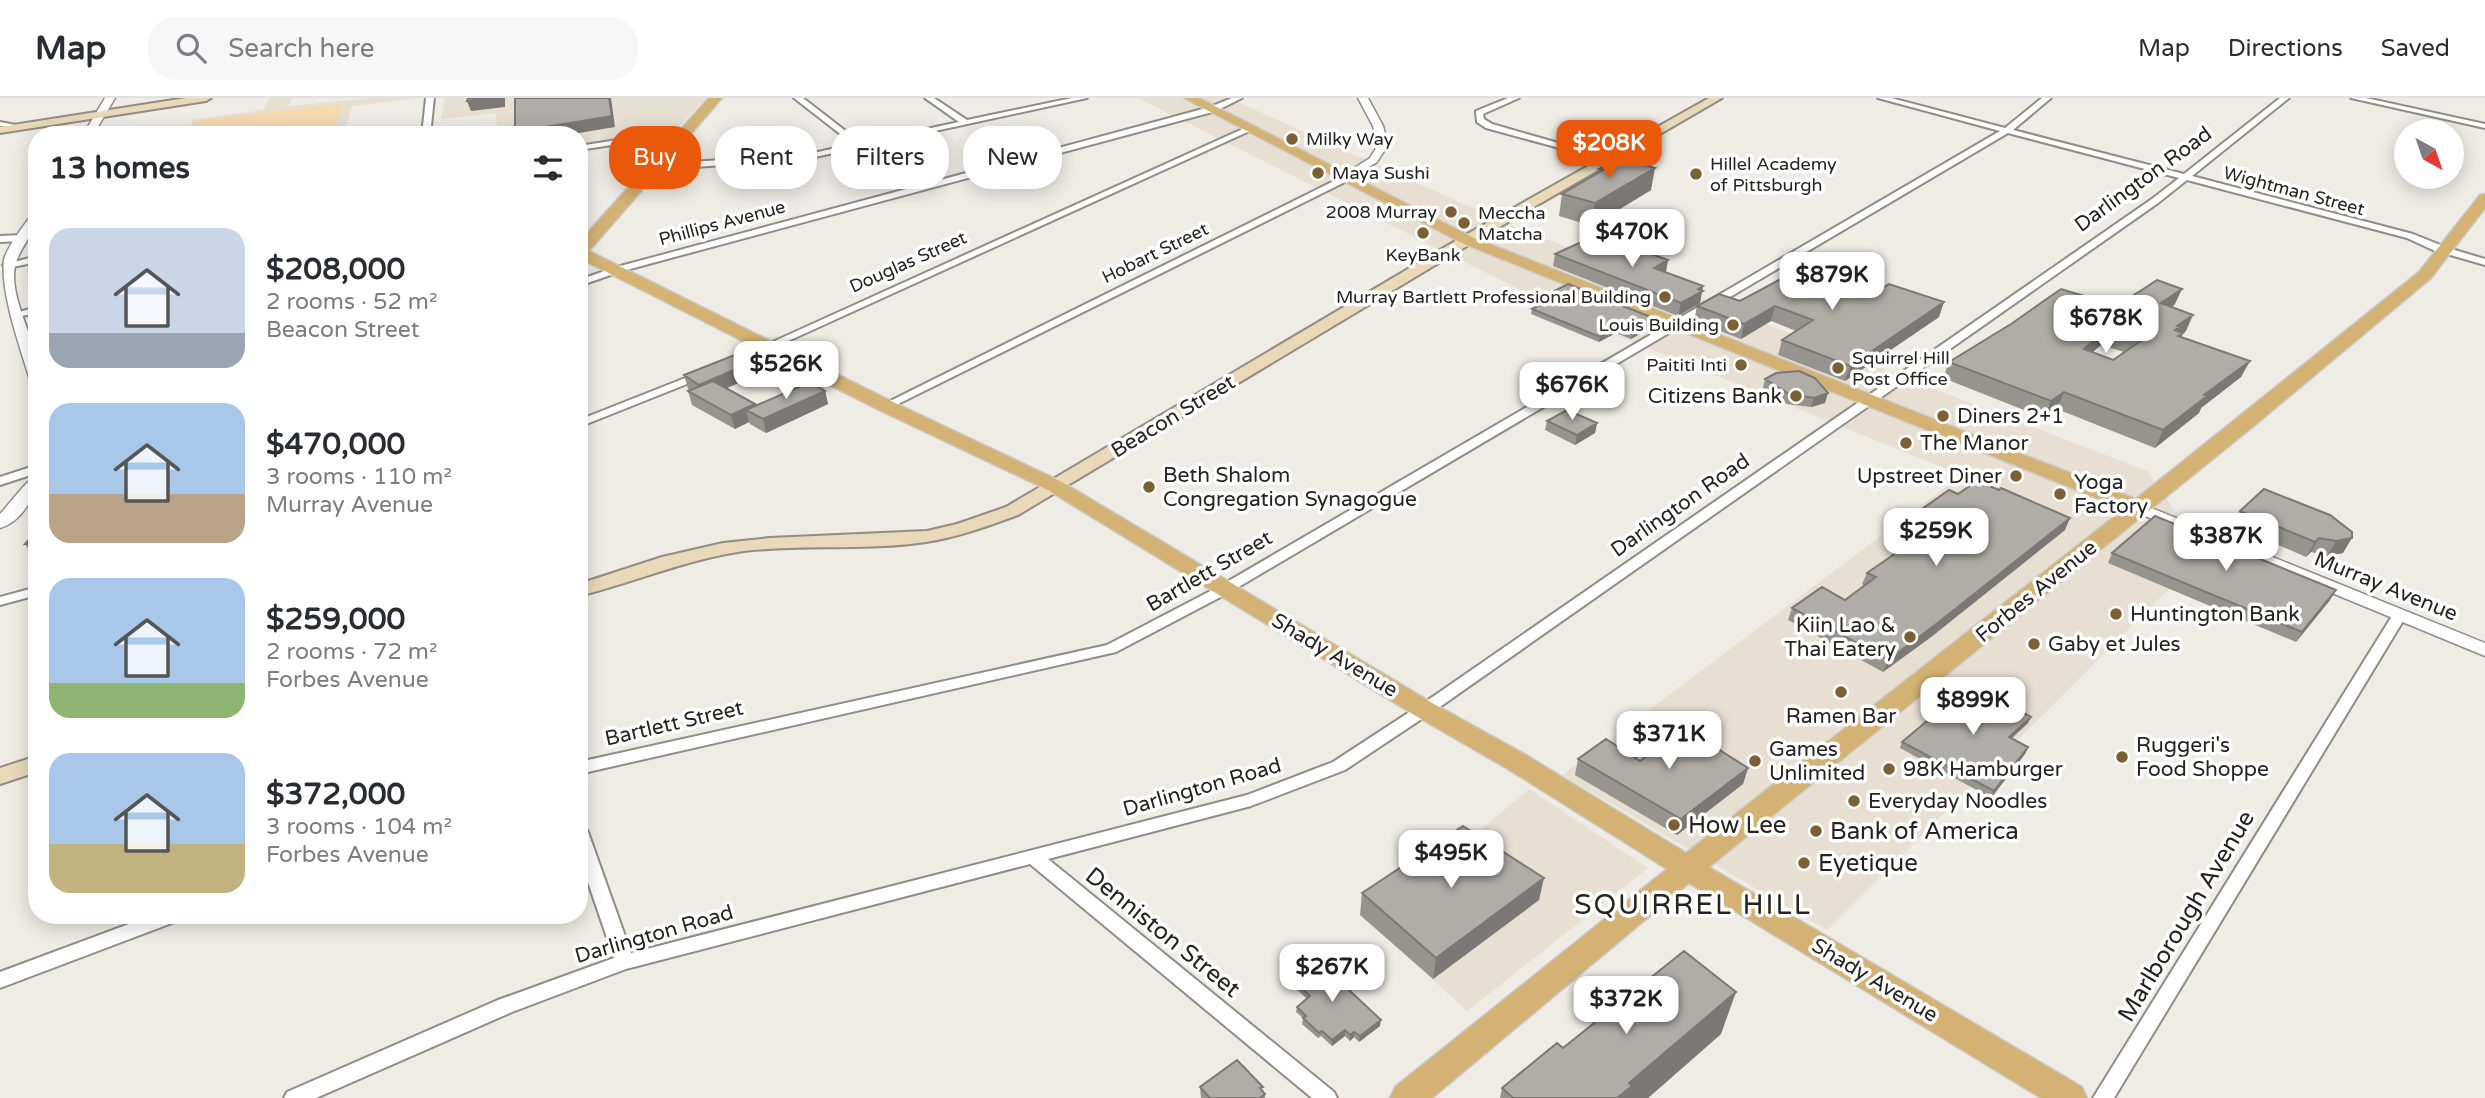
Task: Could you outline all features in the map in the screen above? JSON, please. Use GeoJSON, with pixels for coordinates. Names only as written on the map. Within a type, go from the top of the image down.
{"type":"FeatureCollection","features":[{"type":"Feature","properties":{"kind":"main road"},"geometry":{"type":"LineString","coordinates":[[0,130],[102,112],[206,98]]}},
{"type":"Feature","properties":{"kind":"main road","name":"Shady Avenue"},"geometry":{"type":"LineString","coordinates":[[691,126],[716,98]]}},
{"type":"Feature","properties":{"kind":"main road","name":"Murray Avenue"},"geometry":{"type":"LineString","coordinates":[[1190,98],[1467,240],[2139,508]]}},
{"type":"Feature","properties":{"kind":"main road","name":"Beacon Street"},"geometry":{"type":"LineString","coordinates":[[588,587],[646,568],[722,549],[792,542],[915,538],[956,531],[1012,511],[1467,240],[1717,98]]}},
{"type":"Feature","properties":{"kind":"main road","name":"Shady Avenue"},"geometry":{"type":"LineString","coordinates":[[588,241],[635,189]]}},
{"type":"Feature","properties":{"kind":"main road","name":"Forbes Avenue"},"geometry":{"type":"LineString","coordinates":[[1407,1098],[1689,867],[2139,508],[2424,275],[2485,198]]}},
{"type":"Feature","properties":{"kind":"main road","name":"Shady Avenue"},"geometry":{"type":"LineString","coordinates":[[588,256],[886,406],[1055,486],[1425,710],[1517,762],[1547,783],[2070,1098]]}},
{"type":"Feature","properties":{"kind":"main road"},"geometry":{"type":"LineString","coordinates":[[0,776],[28,767]]}},
{"type":"Feature","properties":{"kind":"street"},"geometry":{"type":"LineString","coordinates":[[93,126],[110,98]]}},
{"type":"Feature","properties":{"kind":"street"},"geometry":{"type":"LineString","coordinates":[[427,126],[430,98]]}},
{"type":"Feature","properties":{"kind":"street"},"geometry":{"type":"LineString","coordinates":[[798,98],[835,126]]}},
{"type":"Feature","properties":{"kind":"street"},"geometry":{"type":"LineString","coordinates":[[929,98],[966,123]]}},
{"type":"Feature","properties":{"kind":"street"},"geometry":{"type":"LineString","coordinates":[[949,127],[1063,100],[1083,98]]}},
{"type":"Feature","properties":{"kind":"street","name":"Phillips Avenue"},"geometry":{"type":"LineString","coordinates":[[949,179],[1213,109],[1238,98]]}},
{"type":"Feature","properties":{"kind":"street","name":"Hobart Street"},"geometry":{"type":"LineString","coordinates":[[886,406],[1346,178],[1373,161],[1384,148],[1384,137],[1363,98]]}},
{"type":"Feature","properties":{"kind":"street"},"geometry":{"type":"LineString","coordinates":[[1515,98],[1484,109],[1479,113],[1480,120],[1489,126],[1610,159]]}},
{"type":"Feature","properties":{"kind":"street","name":"Wightman Street"},"geometry":{"type":"LineString","coordinates":[[1885,98],[2187,178],[2485,262]]}},
{"type":"Feature","properties":{"kind":"street","name":"Bartlett Street"},"geometry":{"type":"LineString","coordinates":[[588,766],[1111,649],[1225,589],[2006,131],[2047,98]]}},
{"type":"Feature","properties":{"kind":"street","name":"Darlington Road"},"geometry":{"type":"LineString","coordinates":[[294,1098],[505,1006],[624,962],[1251,800],[1339,766],[1425,710],[2187,178],[2285,98]]}},
{"type":"Feature","properties":{"kind":"street"},"geometry":{"type":"LineString","coordinates":[[2355,98],[2485,126]]}},
{"type":"Feature","properties":{"kind":"street"},"geometry":{"type":"LineString","coordinates":[[0,124],[17,126]]}},
{"type":"Feature","properties":{"kind":"street","name":"Douglas Street"},"geometry":{"type":"LineString","coordinates":[[724,365],[1250,129]]}},
{"type":"Feature","properties":{"kind":"street"},"geometry":{"type":"LineString","coordinates":[[588,147],[609,143]]}},
{"type":"Feature","properties":{"kind":"street"},"geometry":{"type":"LineString","coordinates":[[701,164],[805,157],[831,151]]}},
{"type":"Feature","properties":{"kind":"street","name":"Phillips Avenue"},"geometry":{"type":"LineString","coordinates":[[588,280],[913,189]]}},
{"type":"Feature","properties":{"kind":"street"},"geometry":{"type":"LineString","coordinates":[[28,228],[8,265],[9,290],[28,348]]}},
{"type":"Feature","properties":{"kind":"street"},"geometry":{"type":"LineString","coordinates":[[0,239],[22,237]]}},
{"type":"Feature","properties":{"kind":"street"},"geometry":{"type":"LineString","coordinates":[[8,265],[28,262]]}},
{"type":"Feature","properties":{"kind":"street"},"geometry":{"type":"LineString","coordinates":[[17,314],[28,312]]}},
{"type":"Feature","properties":{"kind":"street"},"geometry":{"type":"LineString","coordinates":[[588,420],[712,370]]}},
{"type":"Feature","properties":{"kind":"street"},"geometry":{"type":"LineString","coordinates":[[0,481],[28,472]]}},
{"type":"Feature","properties":{"kind":"street"},"geometry":{"type":"LineString","coordinates":[[0,523],[28,493]]}},
{"type":"Feature","properties":{"kind":"street","name":"Murray Avenue"},"geometry":{"type":"LineString","coordinates":[[2139,508],[2485,650]]}},
{"type":"Feature","properties":{"kind":"street"},"geometry":{"type":"LineString","coordinates":[[0,601],[28,593]]}},
{"type":"Feature","properties":{"kind":"street","name":"Marlborough Avenue"},"geometry":{"type":"LineString","coordinates":[[2103,1098],[2399,616]]}},
{"type":"Feature","properties":{"kind":"street"},"geometry":{"type":"LineString","coordinates":[[588,856],[624,962]]}},
{"type":"Feature","properties":{"kind":"street","name":"Denniston Street"},"geometry":{"type":"LineString","coordinates":[[1033,857],[1327,1098]]}},
{"type":"Feature","properties":{"kind":"street"},"geometry":{"type":"LineString","coordinates":[[0,980],[150,924]]}},
{"type":"Feature","properties":{"kind":"shaded area"},"geometry":{"type":"Polygon","coordinates":[[[269,98],[292,98],[289,106],[371,98],[417,98],[352,106],[346,126],[191,126],[193,120],[263,110],[269,98]]]}},
{"type":"Feature","properties":{"kind":"shaded area"},"geometry":{"type":"Polygon","coordinates":[[[445,98],[706,98],[680,126],[609,126],[609,140],[588,144],[588,126],[497,126],[496,113],[441,119],[445,98]]]}},
{"type":"Feature","properties":{"kind":"shaded area"},"geometry":{"type":"Polygon","coordinates":[[[1138,98],[1229,98],[1510,225],[2147,471],[2205,553],[1827,930],[1562,775],[1962,475],[1588,324],[1138,98]]]}},
{"type":"Feature","properties":{"kind":"shaded area"},"geometry":{"type":"Polygon","coordinates":[[[343,104],[334,126],[194,126],[196,120],[343,104]]]}},
{"type":"Feature","properties":{"kind":"shaded area"},"geometry":{"type":"Polygon","coordinates":[[[1529,789],[1648,868],[1467,1011],[1359,912],[1483,828],[1529,789]]]}},
{"type":"Feature","properties":{"kind":"building"},"geometry":{"type":"Polygon","coordinates":[[[468,98],[489,98],[467,101],[468,98]]]}},
{"type":"Feature","properties":{"kind":"building"},"geometry":{"type":"Polygon","coordinates":[[[515,98],[609,98],[612,116],[551,126],[515,126],[515,98]]]}},
{"type":"Feature","properties":{"kind":"building"},"geometry":{"type":"Polygon","coordinates":[[[1621,158],[1655,168],[1595,203],[1562,194],[1603,170],[1599,169],[1621,158]]]}},
{"type":"Feature","properties":{"kind":"building"},"geometry":{"type":"Polygon","coordinates":[[[1588,239],[1614,248],[1623,244],[1668,260],[1654,268],[1703,286],[1698,289],[1703,291],[1681,303],[1555,254],[1588,239]]]}},
{"type":"Feature","properties":{"kind":"building"},"geometry":{"type":"Polygon","coordinates":[[[1807,265],[1879,290],[1889,284],[1944,302],[1850,366],[1782,340],[1813,320],[1775,306],[1744,324],[1697,306],[1719,294],[1740,301],[1807,265]]]}},
{"type":"Feature","properties":{"kind":"building"},"geometry":{"type":"Polygon","coordinates":[[[2157,280],[2182,289],[2161,303],[2193,315],[2177,326],[2180,327],[2175,330],[2183,333],[2178,336],[2250,361],[2163,430],[2064,392],[2051,401],[1949,362],[2061,289],[2117,306],[2157,280]],[[2107,329],[2084,349],[2113,360],[2142,340],[2107,329]]]}},
{"type":"Feature","properties":{"kind":"building"},"geometry":{"type":"Polygon","coordinates":[[[1568,284],[1658,320],[1632,334],[1617,328],[1600,337],[1532,309],[1560,295],[1552,292],[1568,284]]]}},
{"type":"Feature","properties":{"kind":"building"},"geometry":{"type":"Polygon","coordinates":[[[747,350],[762,358],[699,385],[684,375],[747,350]]]}},
{"type":"Feature","properties":{"kind":"building"},"geometry":{"type":"Polygon","coordinates":[[[1799,371],[1815,378],[1828,393],[1814,398],[1789,394],[1765,379],[1776,373],[1799,371]]]}},
{"type":"Feature","properties":{"kind":"building"},"geometry":{"type":"Polygon","coordinates":[[[713,381],[755,404],[731,415],[688,391],[713,381]]]}},
{"type":"Feature","properties":{"kind":"building"},"geometry":{"type":"Polygon","coordinates":[[[810,382],[825,391],[763,419],[746,410],[810,382]]]}},
{"type":"Feature","properties":{"kind":"building"},"geometry":{"type":"Polygon","coordinates":[[[1567,410],[1597,423],[1577,435],[1547,421],[1567,410]]]}},
{"type":"Feature","properties":{"kind":"building"},"geometry":{"type":"Polygon","coordinates":[[[1977,481],[1999,490],[2001,488],[2070,518],[1888,660],[1792,608],[1822,587],[1845,600],[1876,577],[1867,573],[1935,526],[1912,516],[1949,490],[1958,494],[1977,481]]]}},
{"type":"Feature","properties":{"kind":"building"},"geometry":{"type":"Polygon","coordinates":[[[2264,489],[2330,515],[2352,532],[2352,538],[2336,541],[2319,538],[2315,542],[2240,511],[2264,489]]]}},
{"type":"Feature","properties":{"kind":"building"},"geometry":{"type":"Polygon","coordinates":[[[2155,516],[2336,590],[2302,632],[2112,553],[2155,516]]]}},
{"type":"Feature","properties":{"kind":"building"},"geometry":{"type":"Polygon","coordinates":[[[1971,684],[2031,717],[2009,737],[2028,747],[1994,791],[1902,742],[1971,684]]]}},
{"type":"Feature","properties":{"kind":"building"},"geometry":{"type":"Polygon","coordinates":[[[1685,728],[1748,768],[1681,819],[1578,759],[1606,739],[1640,761],[1685,728]]]}},
{"type":"Feature","properties":{"kind":"building"},"geometry":{"type":"Polygon","coordinates":[[[1463,826],[1544,878],[1436,958],[1362,893],[1463,826]]]}},
{"type":"Feature","properties":{"kind":"building"},"geometry":{"type":"Polygon","coordinates":[[[1684,951],[1736,992],[1629,1083],[1632,1086],[1617,1098],[1513,1098],[1502,1088],[1557,1043],[1563,1048],[1684,951]]]}},
{"type":"Feature","properties":{"kind":"building"},"geometry":{"type":"Polygon","coordinates":[[[1317,960],[1381,1020],[1360,1036],[1354,1032],[1350,1035],[1345,1030],[1332,1040],[1322,1031],[1319,1033],[1303,1018],[1306,1016],[1297,1007],[1310,996],[1291,978],[1317,960]]]}},
{"type":"Feature","properties":{"kind":"building"},"geometry":{"type":"Polygon","coordinates":[[[1237,1060],[1263,1087],[1260,1088],[1265,1094],[1260,1098],[1210,1098],[1200,1087],[1237,1060]]]}},
{"type":"Feature","properties":{"kind":"place","name":"Milky Way"},"geometry":{"type":"Point","coordinates":[1292,139]}},
{"type":"Feature","properties":{"kind":"place","name":"Maya Sushi"},"geometry":{"type":"Point","coordinates":[1318,173]}},
{"type":"Feature","properties":{"kind":"place","name":"Hillel Academy of Pittsburgh"},"geometry":{"type":"Point","coordinates":[1696,174]}},
{"type":"Feature","properties":{"kind":"place","name":"2008 Murray"},"geometry":{"type":"Point","coordinates":[1451,212]}},
{"type":"Feature","properties":{"kind":"place","name":"Meccha Matcha"},"geometry":{"type":"Point","coordinates":[1464,223]}},
{"type":"Feature","properties":{"kind":"place","name":"KeyBank"},"geometry":{"type":"Point","coordinates":[1423,233]}},
{"type":"Feature","properties":{"kind":"place","name":"Murray Bartlett Professional Building"},"geometry":{"type":"Point","coordinates":[1665,297]}},
{"type":"Feature","properties":{"kind":"place","name":"Louis Building"},"geometry":{"type":"Point","coordinates":[1733,325]}},
{"type":"Feature","properties":{"kind":"place","name":"Paititi Inti"},"geometry":{"type":"Point","coordinates":[1741,365]}},
{"type":"Feature","properties":{"kind":"place","name":"Squirrel Hill Post Office"},"geometry":{"type":"Point","coordinates":[1838,368]}},
{"type":"Feature","properties":{"kind":"place","name":"Citizens Bank"},"geometry":{"type":"Point","coordinates":[1796,396]}},
{"type":"Feature","properties":{"kind":"place","name":"Diners 2+1"},"geometry":{"type":"Point","coordinates":[1943,416]}},
{"type":"Feature","properties":{"kind":"place","name":"The Manor"},"geometry":{"type":"Point","coordinates":[1906,443]}},
{"type":"Feature","properties":{"kind":"place","name":"Upstreet Diner"},"geometry":{"type":"Point","coordinates":[2016,476]}},
{"type":"Feature","properties":{"kind":"place","name":"Beth Shalom Congregation Synagogue"},"geometry":{"type":"Point","coordinates":[1149,487]}},
{"type":"Feature","properties":{"kind":"place","name":"Yoga Factory"},"geometry":{"type":"Point","coordinates":[2060,494]}},
{"type":"Feature","properties":{"kind":"place","name":"Huntington Bank"},"geometry":{"type":"Point","coordinates":[2116,614]}},
{"type":"Feature","properties":{"kind":"place","name":"Kiin Lao & Thai Eatery"},"geometry":{"type":"Point","coordinates":[1910,637]}},
{"type":"Feature","properties":{"kind":"place","name":"Gaby et Jules"},"geometry":{"type":"Point","coordinates":[2034,644]}},
{"type":"Feature","properties":{"kind":"place","name":"Ramen Bar"},"geometry":{"type":"Point","coordinates":[1841,692]}},
{"type":"Feature","properties":{"kind":"place","name":"Ruggeri's Food Shoppe"},"geometry":{"type":"Point","coordinates":[2122,757]}},
{"type":"Feature","properties":{"kind":"place","name":"Games Unlimited"},"geometry":{"type":"Point","coordinates":[1755,761]}},
{"type":"Feature","properties":{"kind":"place","name":"98K Hamburger"},"geometry":{"type":"Point","coordinates":[1889,769]}},
{"type":"Feature","properties":{"kind":"place","name":"Everyday Noodles"},"geometry":{"type":"Point","coordinates":[1854,801]}},
{"type":"Feature","properties":{"kind":"place","name":"How Lee"},"geometry":{"type":"Point","coordinates":[1674,825]}},
{"type":"Feature","properties":{"kind":"place","name":"Bank of America"},"geometry":{"type":"Point","coordinates":[1816,831]}},
{"type":"Feature","properties":{"kind":"place","name":"Eyetique"},"geometry":{"type":"Point","coordinates":[1804,863]}},
{"type":"Feature","properties":{"kind":"district","name":"SQUIRREL HILL"},"geometry":{"type":"Point","coordinates":[1693,904]}}]}
